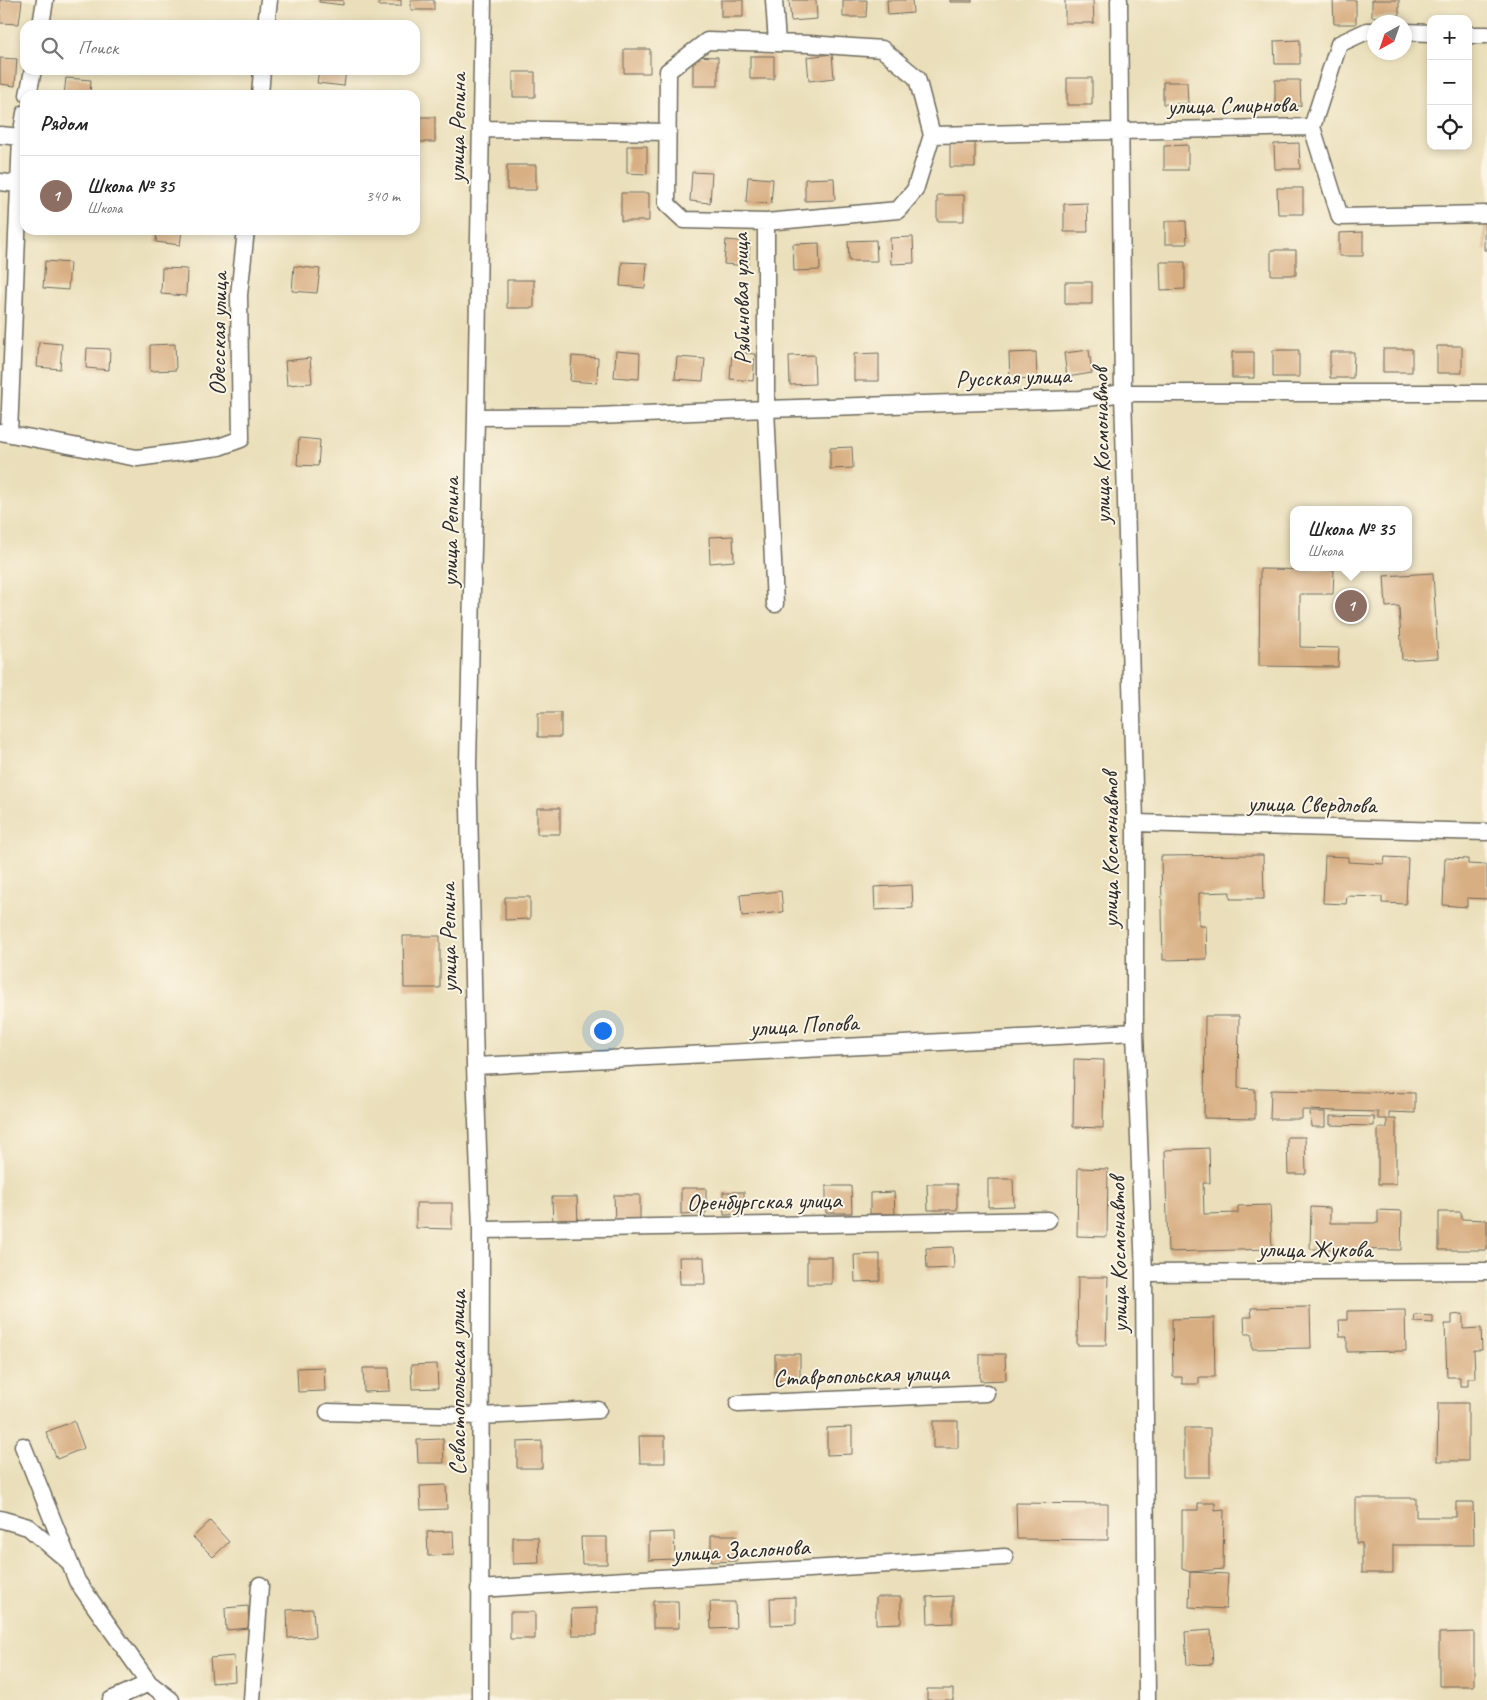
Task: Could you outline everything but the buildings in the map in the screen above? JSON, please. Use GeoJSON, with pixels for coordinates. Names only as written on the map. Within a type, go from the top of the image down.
{"type":"FeatureCollection","features":[{"type":"Feature","properties":{"kind":"street"},"geometry":{"type":"LineString","coordinates":[[42,20],[45,0]]}},
{"type":"Feature","properties":{"kind":"street"},"geometry":{"type":"LineString","coordinates":[[267,20],[269,0]]}},
{"type":"Feature","properties":{"kind":"street","name":"улица Репина"},"geometry":{"type":"LineString","coordinates":[[475,1066],[468,764],[483,0]]}},
{"type":"Feature","properties":{"kind":"street"},"geometry":{"type":"LineString","coordinates":[[774,0],[777,43]]}},
{"type":"Feature","properties":{"kind":"street","name":"улица Космонавтов"},"geometry":{"type":"LineString","coordinates":[[1119,0],[1123,393],[1135,823],[1135,1032],[1144,1273],[1147,1700]]}},
{"type":"Feature","properties":{"kind":"street"},"geometry":{"type":"LineString","coordinates":[[1312,127],[1339,44],[1367,31]]}},
{"type":"Feature","properties":{"kind":"street"},"geometry":{"type":"LineString","coordinates":[[1412,32],[1427,33]]}},
{"type":"Feature","properties":{"kind":"street"},"geometry":{"type":"LineString","coordinates":[[1472,35],[1487,35]]}},
{"type":"Feature","properties":{"kind":"street","name":"Рябиновая улица"},"geometry":{"type":"LineString","coordinates":[[766,409],[766,222],[684,220],[667,204],[668,72],[707,41],[882,49],[917,78],[932,136]]}},
{"type":"Feature","properties":{"kind":"street"},"geometry":{"type":"LineString","coordinates":[[29,90],[32,75]]}},
{"type":"Feature","properties":{"kind":"street"},"geometry":{"type":"LineString","coordinates":[[260,90],[262,75]]}},
{"type":"Feature","properties":{"kind":"street","name":"улица Смирнова"},"geometry":{"type":"LineString","coordinates":[[1120,130],[1312,127],[1340,217],[1487,214]]}},
{"type":"Feature","properties":{"kind":"street"},"geometry":{"type":"LineString","coordinates":[[481,129],[668,132]]}},
{"type":"Feature","properties":{"kind":"street"},"geometry":{"type":"LineString","coordinates":[[766,222],[898,210],[915,190],[932,136],[1120,130]]}},
{"type":"Feature","properties":{"kind":"street"},"geometry":{"type":"LineString","coordinates":[[0,135],[20,137]]}},
{"type":"Feature","properties":{"kind":"street"},"geometry":{"type":"LineString","coordinates":[[5,433],[20,160]]}},
{"type":"Feature","properties":{"kind":"street"},"geometry":{"type":"LineString","coordinates":[[0,182],[19,184]]}},
{"type":"Feature","properties":{"kind":"street","name":"Одесская улица"},"geometry":{"type":"LineString","coordinates":[[5,433],[137,458],[219,446],[241,439],[239,295],[245,235]]}},
{"type":"Feature","properties":{"kind":"street","name":"Русская улица"},"geometry":{"type":"LineString","coordinates":[[476,417],[596,416],[1080,399],[1123,393],[1487,393]]}},
{"type":"Feature","properties":{"kind":"street"},"geometry":{"type":"LineString","coordinates":[[766,409],[776,604]]}},
{"type":"Feature","properties":{"kind":"street","name":"улица Свердлова"},"geometry":{"type":"LineString","coordinates":[[1135,823],[1487,832]]}},
{"type":"Feature","properties":{"kind":"street","name":"улица Попова"},"geometry":{"type":"LineString","coordinates":[[475,1066],[1135,1032]]}},
{"type":"Feature","properties":{"kind":"street","name":"Севастопольская улица"},"geometry":{"type":"LineString","coordinates":[[475,1066],[481,1230],[480,1700]]}},
{"type":"Feature","properties":{"kind":"street","name":"Оренбургская улица"},"geometry":{"type":"LineString","coordinates":[[481,1230],[1048,1220]]}},
{"type":"Feature","properties":{"kind":"street","name":"улица Жукова"},"geometry":{"type":"LineString","coordinates":[[1144,1273],[1487,1271]]}},
{"type":"Feature","properties":{"kind":"street","name":"Ставропольская улица"},"geometry":{"type":"LineString","coordinates":[[738,1404],[986,1393]]}},
{"type":"Feature","properties":{"kind":"street"},"geometry":{"type":"LineString","coordinates":[[328,1412],[480,1416],[598,1410]]}},
{"type":"Feature","properties":{"kind":"street"},"geometry":{"type":"LineString","coordinates":[[23,1446],[77,1581],[149,1683],[171,1700]]}},
{"type":"Feature","properties":{"kind":"street"},"geometry":{"type":"LineString","coordinates":[[0,1519],[28,1527],[69,1561]]}},
{"type":"Feature","properties":{"kind":"street","name":"улица Заслонова"},"geometry":{"type":"LineString","coordinates":[[479,1589],[1005,1558]]}},
{"type":"Feature","properties":{"kind":"street"},"geometry":{"type":"LineString","coordinates":[[252,1700],[260,1585]]}},
{"type":"Feature","properties":{"kind":"street"},"geometry":{"type":"LineString","coordinates":[[111,1700],[149,1683]]}},
{"type":"Feature","properties":{"kind":"place","name":"Школа № 35"},"geometry":{"type":"Point","coordinates":[1351,606]}}]}
